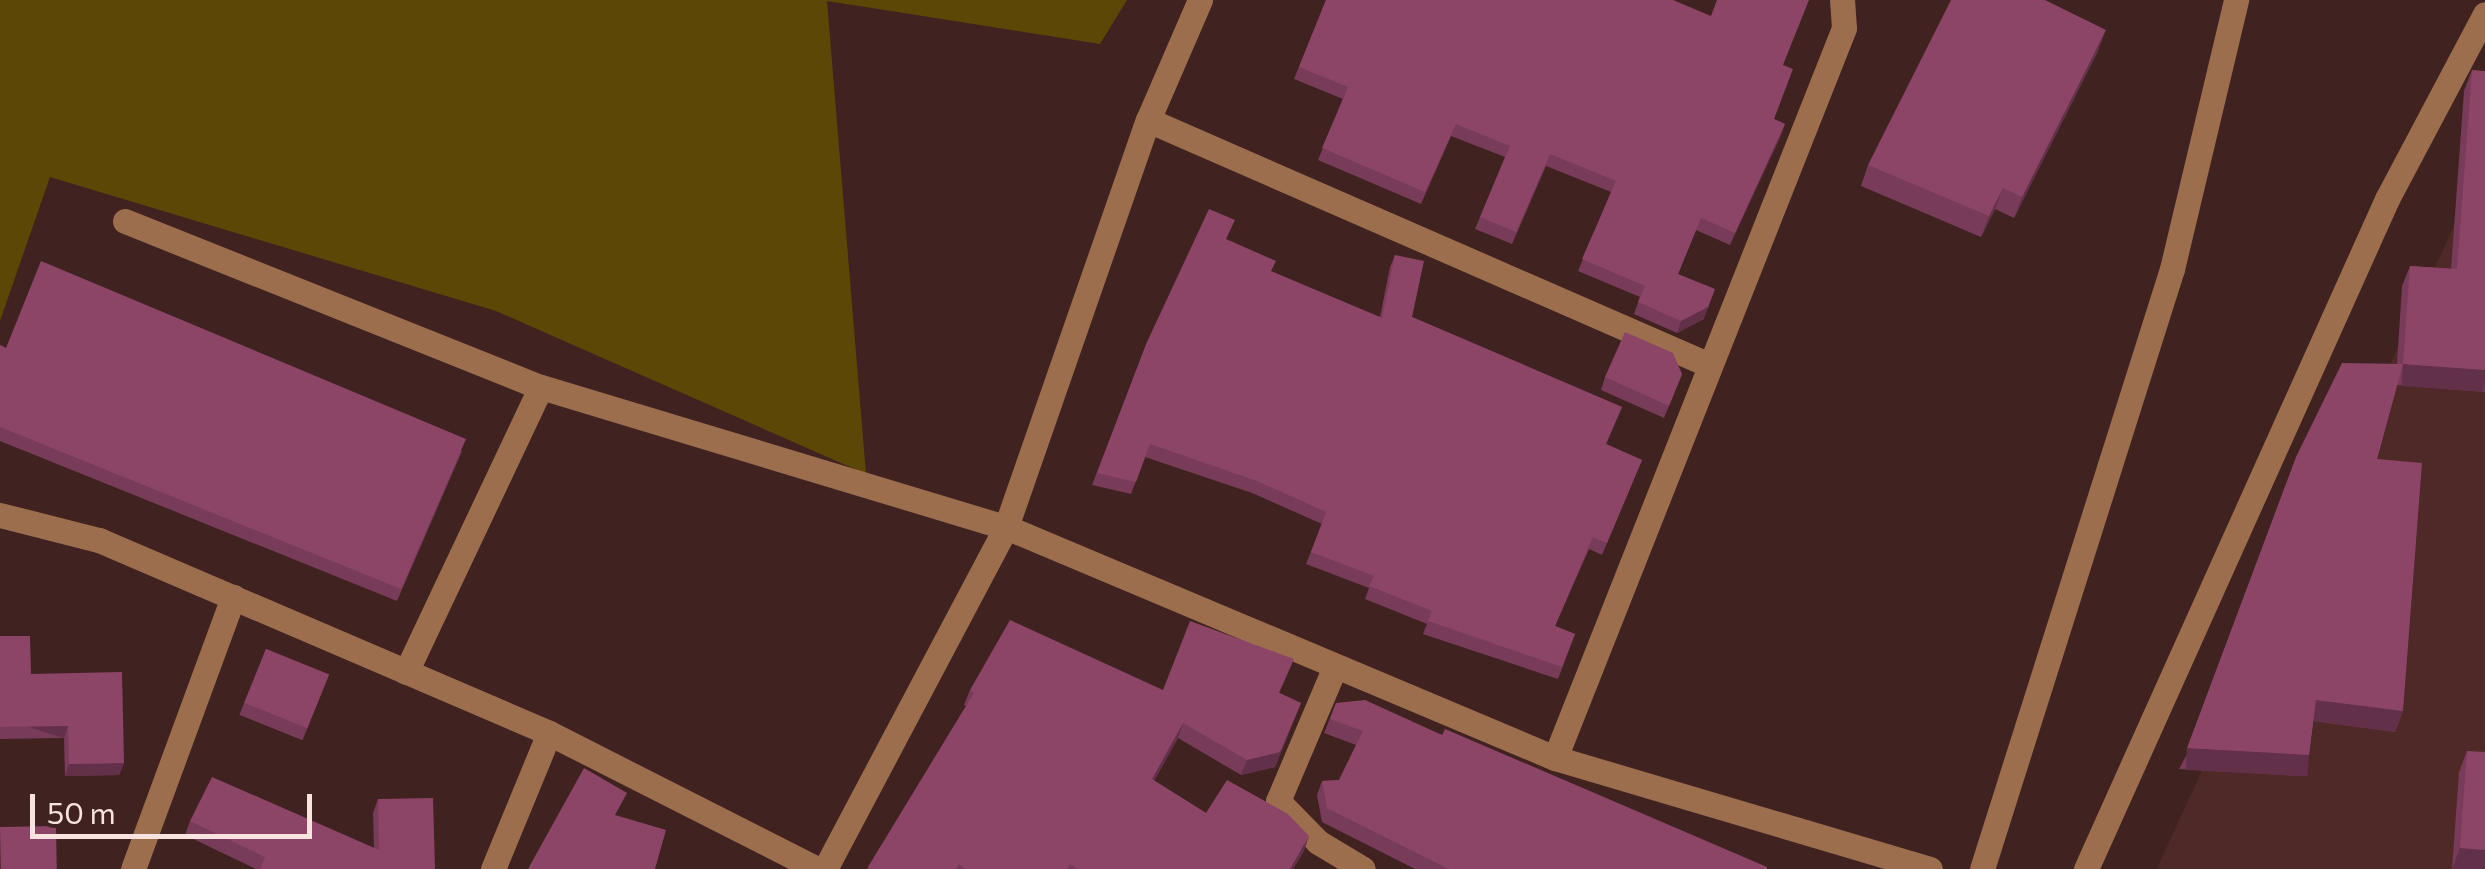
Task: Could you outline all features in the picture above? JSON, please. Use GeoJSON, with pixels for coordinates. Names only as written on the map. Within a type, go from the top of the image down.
{"type":"FeatureCollection","features":[{"type":"Feature","properties":{"kind":"street"},"geometry":{"type":"LineString","coordinates":[[826,869],[1006,527],[1148,120],[1200,0]]}},
{"type":"Feature","properties":{"kind":"street"},"geometry":{"type":"LineString","coordinates":[[1555,758],[1707,364],[1844,28],[1842,0]]}},
{"type":"Feature","properties":{"kind":"street"},"geometry":{"type":"LineString","coordinates":[[1982,869],[2172,269],[2236,0]]}},
{"type":"Feature","properties":{"kind":"street"},"geometry":{"type":"LineString","coordinates":[[2086,869],[2388,198],[2485,14]]}},
{"type":"Feature","properties":{"kind":"street"},"geometry":{"type":"LineString","coordinates":[[1148,120],[1707,364]]}},
{"type":"Feature","properties":{"kind":"street"},"geometry":{"type":"LineString","coordinates":[[125,220],[541,387],[1006,527],[1334,669],[1555,758],[1930,869]]}},
{"type":"Feature","properties":{"kind":"street"},"geometry":{"type":"LineString","coordinates":[[406,672],[541,387]]}},
{"type":"Feature","properties":{"kind":"street"},"geometry":{"type":"LineString","coordinates":[[0,515],[99,540],[550,733],[817,869]]}},
{"type":"Feature","properties":{"kind":"street"},"geometry":{"type":"LineString","coordinates":[[133,869],[233,597]]}},
{"type":"Feature","properties":{"kind":"street"},"geometry":{"type":"LineString","coordinates":[[1334,669],[1278,801],[1318,842],[1363,869]]}},
{"type":"Feature","properties":{"kind":"street"},"geometry":{"type":"LineString","coordinates":[[492,869],[550,733]]}},
{"type":"Feature","properties":{"kind":"shaded area"},"geometry":{"type":"Polygon","coordinates":[[[0,0],[1127,0],[1100,44],[827,1],[866,474],[496,311],[50,177],[0,321],[0,0]]]}},
{"type":"Feature","properties":{"kind":"shaded area"},"geometry":{"type":"Polygon","coordinates":[[[2485,159],[2485,869],[2157,869],[2163,855],[2485,159]]]}},
{"type":"Feature","properties":{"kind":"building"},"geometry":{"type":"Polygon","coordinates":[[[1326,0],[1673,0],[1711,16],[1717,0],[1809,0],[1783,65],[1793,69],[1774,119],[1785,124],[1735,233],[1701,218],[1678,274],[1715,289],[1708,307],[1681,321],[1638,302],[1645,286],[1582,259],[1616,181],[1550,154],[1516,232],[1480,217],[1510,146],[1456,124],[1425,192],[1322,148],[1348,87],[1299,67],[1326,0]]]}},
{"type":"Feature","properties":{"kind":"building"},"geometry":{"type":"Polygon","coordinates":[[[1951,0],[2045,0],[2106,30],[2022,197],[2003,188],[1989,216],[1868,165],[1951,0]]]}},
{"type":"Feature","properties":{"kind":"building"},"geometry":{"type":"Polygon","coordinates":[[[2472,70],[2485,71],[2485,370],[2403,364],[2410,266],[2457,269],[2472,70]]]}},
{"type":"Feature","properties":{"kind":"building"},"geometry":{"type":"Polygon","coordinates":[[[1209,209],[1235,220],[1226,239],[1276,261],[1271,271],[1382,318],[1395,255],[1424,261],[1412,317],[1622,407],[1606,444],[1642,460],[1607,543],[1593,537],[1555,626],[1575,634],[1562,667],[1428,621],[1432,611],[1369,586],[1374,576],[1311,552],[1326,512],[1257,481],[1150,444],[1136,482],[1097,473],[1147,342],[1209,209]]]}},
{"type":"Feature","properties":{"kind":"building"},"geometry":{"type":"Polygon","coordinates":[[[41,261],[466,439],[401,589],[0,427],[0,345],[6,348],[41,261]]]}},
{"type":"Feature","properties":{"kind":"building"},"geometry":{"type":"Polygon","coordinates":[[[1625,332],[1673,353],[1682,374],[1669,406],[1605,377],[1625,332]]]}},
{"type":"Feature","properties":{"kind":"building"},"geometry":{"type":"Polygon","coordinates":[[[2342,363],[2403,364],[2377,459],[2422,463],[2403,711],[2316,700],[2309,755],[2187,748],[2296,457],[2342,363]]]}},
{"type":"Feature","properties":{"kind":"building"},"geometry":{"type":"Polygon","coordinates":[[[1010,620],[1163,690],[1190,621],[1294,659],[1279,693],[1301,703],[1280,752],[1247,760],[1183,723],[1152,779],[1206,813],[1227,780],[1288,814],[1309,836],[1290,869],[1078,869],[1070,864],[1067,869],[966,869],[959,864],[956,869],[868,867],[974,693],[970,690],[1010,620]]]}},
{"type":"Feature","properties":{"kind":"building"},"geometry":{"type":"Polygon","coordinates":[[[0,636],[30,636],[31,674],[122,672],[124,763],[69,764],[68,726],[0,727],[0,636]]]}},
{"type":"Feature","properties":{"kind":"building"},"geometry":{"type":"Polygon","coordinates":[[[266,649],[329,674],[307,728],[244,703],[266,649]]]}},
{"type":"Feature","properties":{"kind":"building"},"geometry":{"type":"Polygon","coordinates":[[[1365,700],[1442,735],[1445,729],[1767,869],[1449,869],[1327,808],[1322,781],[1339,780],[1363,731],[1330,719],[1336,703],[1365,700]]]}},
{"type":"Feature","properties":{"kind":"building"},"geometry":{"type":"Polygon","coordinates":[[[2467,751],[2485,752],[2485,850],[2460,848],[2467,751]]]}},
{"type":"Feature","properties":{"kind":"building"},"geometry":{"type":"Polygon","coordinates":[[[584,768],[627,793],[615,815],[666,830],[655,869],[528,869],[584,768]]]}},
{"type":"Feature","properties":{"kind":"building"},"geometry":{"type":"Polygon","coordinates":[[[212,777],[379,850],[378,799],[433,798],[435,869],[260,869],[265,857],[190,821],[212,777]]]}},
{"type":"Feature","properties":{"kind":"building"},"geometry":{"type":"Polygon","coordinates":[[[56,826],[57,869],[1,869],[0,827],[56,826]]]}}]}
